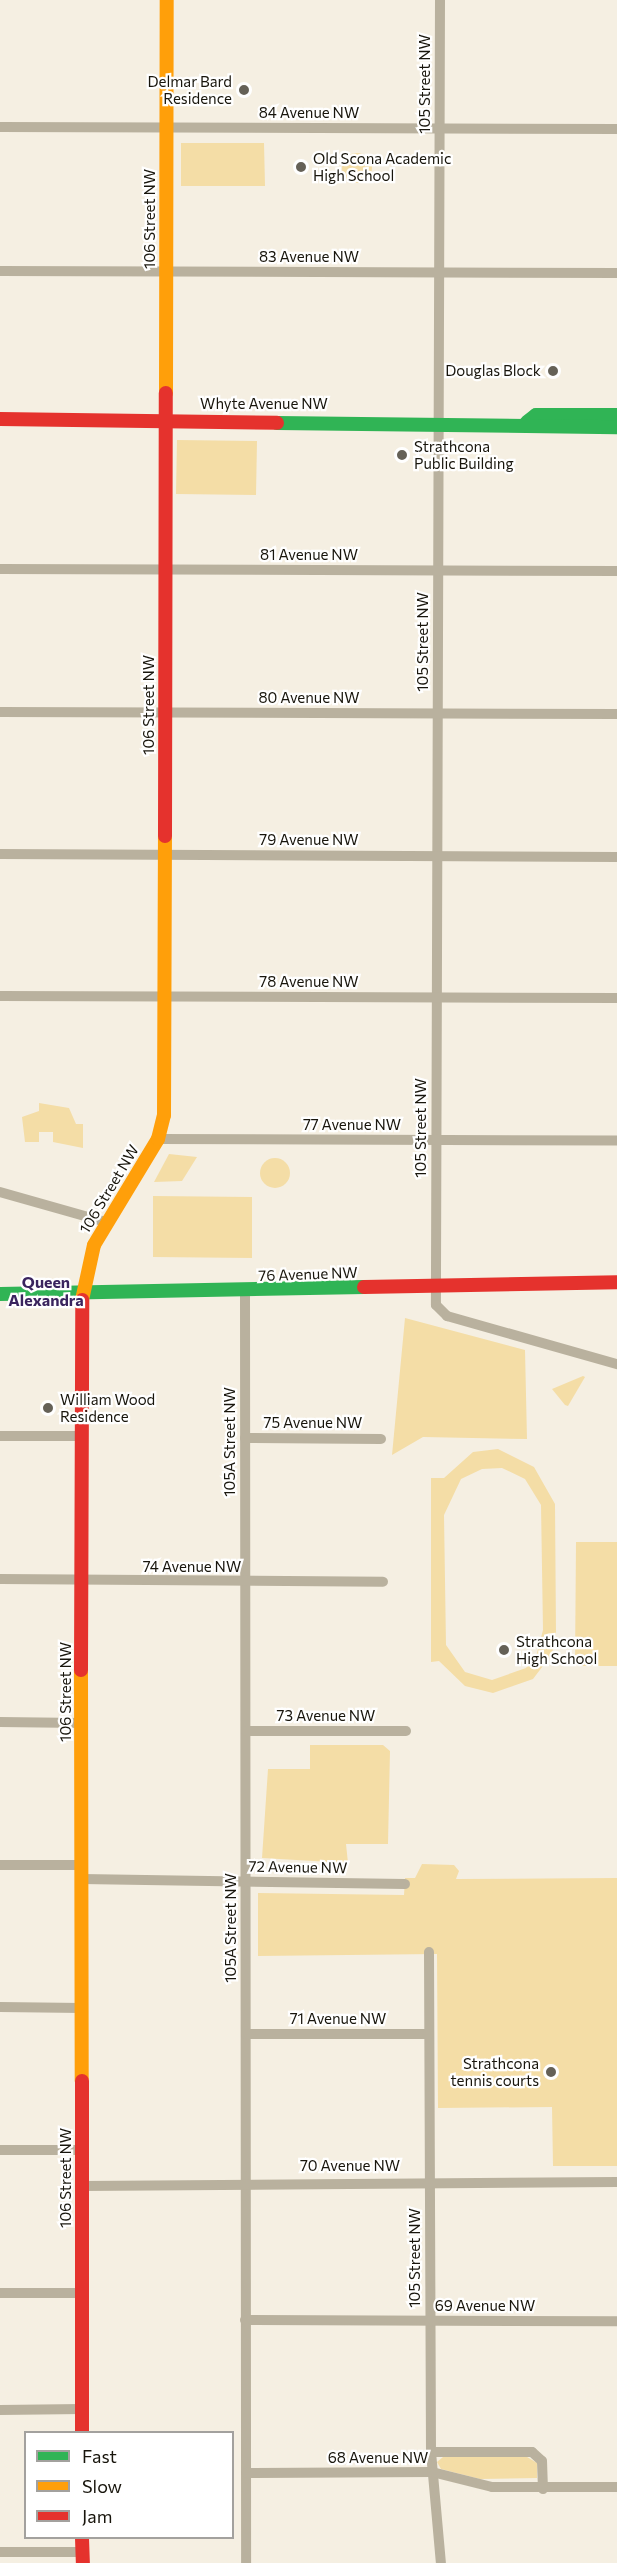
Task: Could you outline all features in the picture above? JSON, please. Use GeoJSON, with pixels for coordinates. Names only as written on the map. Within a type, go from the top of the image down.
{"type":"FeatureCollection","features":[{"type":"Feature","properties":{"kind":"street","name":"106 Street NW"},"geometry":{"type":"LineString","coordinates":[[82,2431],[82,1292],[106,1222],[158,1139],[164,1115],[167,0]]}},
{"type":"Feature","properties":{"kind":"street","name":"105 Street NW"},"geometry":{"type":"LineString","coordinates":[[440,0],[436,1305],[443,1315],[617,1364]]}},
{"type":"Feature","properties":{"kind":"street","name":"84 Avenue NW"},"geometry":{"type":"LineString","coordinates":[[0,127],[617,129]]}},
{"type":"Feature","properties":{"kind":"street","name":"83 Avenue NW"},"geometry":{"type":"LineString","coordinates":[[0,271],[617,273]]}},
{"type":"Feature","properties":{"kind":"street","name":"Whyte Avenue NW"},"geometry":{"type":"LineString","coordinates":[[527,422],[536,415],[617,415]]}},
{"type":"Feature","properties":{"kind":"street","name":"Whyte Avenue NW"},"geometry":{"type":"LineString","coordinates":[[0,419],[527,422],[617,427]]}},
{"type":"Feature","properties":{"kind":"street","name":"81 Avenue NW"},"geometry":{"type":"LineString","coordinates":[[0,569],[617,571]]}},
{"type":"Feature","properties":{"kind":"street","name":"80 Avenue NW"},"geometry":{"type":"LineString","coordinates":[[0,712],[617,714]]}},
{"type":"Feature","properties":{"kind":"street","name":"79 Avenue NW"},"geometry":{"type":"LineString","coordinates":[[0,854],[617,857]]}},
{"type":"Feature","properties":{"kind":"street","name":"78 Avenue NW"},"geometry":{"type":"LineString","coordinates":[[0,996],[617,998]]}},
{"type":"Feature","properties":{"kind":"street","name":"77 Avenue NW"},"geometry":{"type":"LineString","coordinates":[[158,1139],[617,1141]]}},
{"type":"Feature","properties":{"kind":"street"},"geometry":{"type":"LineString","coordinates":[[0,1192],[106,1222]]}},
{"type":"Feature","properties":{"kind":"street","name":"76 Avenue NW"},"geometry":{"type":"LineString","coordinates":[[0,1294],[245,1292],[436,1283],[617,1281]]}},
{"type":"Feature","properties":{"kind":"street","name":"105A Street NW"},"geometry":{"type":"LineString","coordinates":[[245,1292],[246,2563]]}},
{"type":"Feature","properties":{"kind":"street"},"geometry":{"type":"LineString","coordinates":[[0,1436],[81,1436]]}},
{"type":"Feature","properties":{"kind":"street","name":"75 Avenue NW"},"geometry":{"type":"LineString","coordinates":[[245,1438],[381,1439]]}},
{"type":"Feature","properties":{"kind":"street","name":"74 Avenue NW"},"geometry":{"type":"LineString","coordinates":[[0,1579],[383,1582]]}},
{"type":"Feature","properties":{"kind":"street"},"geometry":{"type":"LineString","coordinates":[[0,1722],[82,1723]]}},
{"type":"Feature","properties":{"kind":"street","name":"73 Avenue NW"},"geometry":{"type":"LineString","coordinates":[[246,1731],[406,1731]]}},
{"type":"Feature","properties":{"kind":"street","name":"72 Avenue NW"},"geometry":{"type":"LineString","coordinates":[[0,1865],[246,1882],[405,1884]]}},
{"type":"Feature","properties":{"kind":"street","name":"105 Street NW"},"geometry":{"type":"LineString","coordinates":[[429,1952],[431,2452],[441,2563]]}},
{"type":"Feature","properties":{"kind":"street"},"geometry":{"type":"LineString","coordinates":[[0,2007],[82,2008]]}},
{"type":"Feature","properties":{"kind":"street","name":"71 Avenue NW"},"geometry":{"type":"LineString","coordinates":[[246,2034],[429,2034]]}},
{"type":"Feature","properties":{"kind":"street"},"geometry":{"type":"LineString","coordinates":[[0,2150],[82,2150]]}},
{"type":"Feature","properties":{"kind":"street","name":"70 Avenue NW"},"geometry":{"type":"LineString","coordinates":[[82,2186],[429,2181],[617,2182]]}},
{"type":"Feature","properties":{"kind":"street"},"geometry":{"type":"LineString","coordinates":[[0,2293],[83,2292]]}},
{"type":"Feature","properties":{"kind":"street","name":"69 Avenue NW"},"geometry":{"type":"LineString","coordinates":[[246,2320],[617,2321]]}},
{"type":"Feature","properties":{"kind":"street"},"geometry":{"type":"LineString","coordinates":[[0,2410],[82,2409]]}},
{"type":"Feature","properties":{"kind":"street","name":"68 Avenue NW"},"geometry":{"type":"LineString","coordinates":[[431,2452],[532,2452],[542,2461],[543,2489]]}},
{"type":"Feature","properties":{"kind":"street","name":"68 Avenue NW"},"geometry":{"type":"LineString","coordinates":[[246,2473],[432,2472],[492,2487],[543,2489],[617,2487]]}},
{"type":"Feature","properties":{"kind":"street"},"geometry":{"type":"LineString","coordinates":[[0,2552],[83,2551]]}},
{"type":"Feature","properties":{"kind":"shaded area"},"geometry":{"type":"Polygon","coordinates":[[[181,143],[264,143],[265,186],[181,186],[181,143]]]}},
{"type":"Feature","properties":{"kind":"shaded area"},"geometry":{"type":"Polygon","coordinates":[[[357,153],[368,157],[372,168],[368,179],[357,183],[346,179],[342,168],[346,157],[357,153]]]}},
{"type":"Feature","properties":{"kind":"shaded area"},"geometry":{"type":"Polygon","coordinates":[[[177,440],[257,441],[256,495],[176,494],[177,440]]]}},
{"type":"Feature","properties":{"kind":"shaded area"},"geometry":{"type":"Polygon","coordinates":[[[39,1103],[69,1108],[76,1124],[83,1124],[83,1148],[53,1142],[53,1132],[39,1132],[39,1142],[25,1142],[22,1117],[39,1111],[39,1103]]]}},
{"type":"Feature","properties":{"kind":"shaded area"},"geometry":{"type":"Polygon","coordinates":[[[169,1154],[197,1157],[182,1181],[154,1182],[169,1154]]]}},
{"type":"Feature","properties":{"kind":"shaded area"},"geometry":{"type":"Polygon","coordinates":[[[275,1158],[286,1162],[290,1173],[286,1184],[275,1188],[264,1184],[260,1173],[264,1162],[275,1158]]]}},
{"type":"Feature","properties":{"kind":"shaded area"},"geometry":{"type":"Polygon","coordinates":[[[153,1196],[252,1197],[252,1258],[153,1257],[153,1196]]]}},
{"type":"Feature","properties":{"kind":"shaded area"},"geometry":{"type":"Polygon","coordinates":[[[405,1318],[525,1350],[527,1439],[423,1437],[392,1455],[405,1318]]]}},
{"type":"Feature","properties":{"kind":"shaded area"},"geometry":{"type":"Polygon","coordinates":[[[585,1377],[568,1406],[565,1405],[552,1389],[585,1377]]]}},
{"type":"Feature","properties":{"kind":"shaded area"},"geometry":{"type":"Polygon","coordinates":[[[498,1449],[534,1467],[555,1504],[556,1633],[552,1654],[533,1679],[493,1693],[465,1686],[439,1661],[431,1662],[431,1478],[444,1478],[473,1452],[498,1449]],[[502,1468],[482,1469],[461,1479],[444,1515],[446,1645],[465,1672],[492,1680],[526,1668],[537,1653],[543,1630],[541,1505],[525,1479],[502,1468]]]}},
{"type":"Feature","properties":{"kind":"shaded area"},"geometry":{"type":"Polygon","coordinates":[[[576,1542],[617,1542],[617,1666],[575,1666],[576,1542]]]}},
{"type":"Feature","properties":{"kind":"shaded area"},"geometry":{"type":"Polygon","coordinates":[[[310,1745],[383,1745],[390,1751],[388,1844],[346,1844],[348,1863],[262,1858],[268,1769],[310,1769],[310,1745]]]}},
{"type":"Feature","properties":{"kind":"shaded area"},"geometry":{"type":"Polygon","coordinates":[[[422,1864],[454,1865],[459,1871],[456,1879],[617,1878],[617,2166],[553,2166],[552,2107],[438,2108],[437,1954],[258,1956],[258,1893],[404,1895],[405,1878],[415,1878],[422,1864]]]}},
{"type":"Feature","properties":{"kind":"shaded area"},"geometry":{"type":"Polygon","coordinates":[[[443,2457],[527,2457],[537,2463],[537,2478],[480,2479],[441,2469],[437,2462],[443,2457]]]}},
{"type":"Feature","properties":{"kind":"traffic: fast"},"geometry":{"type":"LineString","coordinates":[[527,422],[536,415],[617,415]]}},
{"type":"Feature","properties":{"kind":"traffic: fast"},"geometry":{"type":"LineString","coordinates":[[277,423],[617,427]]}},
{"type":"Feature","properties":{"kind":"traffic: fast"},"geometry":{"type":"LineString","coordinates":[[0,1294],[364,1287]]}},
{"type":"Feature","properties":{"kind":"traffic: slow"},"geometry":{"type":"LineString","coordinates":[[166,393],[167,0]]}},
{"type":"Feature","properties":{"kind":"traffic: slow"},"geometry":{"type":"LineString","coordinates":[[82,1300],[94,1245],[158,1139],[164,1115],[165,836]]}},
{"type":"Feature","properties":{"kind":"traffic: slow"},"geometry":{"type":"LineString","coordinates":[[81,1670],[82,2081]]}},
{"type":"Feature","properties":{"kind":"traffic: jam"},"geometry":{"type":"LineString","coordinates":[[165,836],[166,393]]}},
{"type":"Feature","properties":{"kind":"traffic: jam"},"geometry":{"type":"LineString","coordinates":[[0,419],[277,423]]}},
{"type":"Feature","properties":{"kind":"traffic: jam"},"geometry":{"type":"LineString","coordinates":[[364,1287],[617,1282]]}},
{"type":"Feature","properties":{"kind":"traffic: jam"},"geometry":{"type":"LineString","coordinates":[[81,1670],[82,1300]]}},
{"type":"Feature","properties":{"kind":"traffic: jam"},"geometry":{"type":"LineString","coordinates":[[82,2081],[82,2431]]}},
{"type":"Feature","properties":{"kind":"traffic: jam"},"geometry":{"type":"LineString","coordinates":[[82,2539],[83,2563]]}},
{"type":"Feature","properties":{"kind":"place","name":"Delmar Bard Residence"},"geometry":{"type":"Point","coordinates":[244,90]}},
{"type":"Feature","properties":{"kind":"place","name":"Old Scona Academic High School"},"geometry":{"type":"Point","coordinates":[301,167]}},
{"type":"Feature","properties":{"kind":"place","name":"Douglas Block"},"geometry":{"type":"Point","coordinates":[553,371]}},
{"type":"Feature","properties":{"kind":"place","name":"Strathcona Public Building"},"geometry":{"type":"Point","coordinates":[402,455]}},
{"type":"Feature","properties":{"kind":"place","name":"William Wood Residence"},"geometry":{"type":"Point","coordinates":[48,1408]}},
{"type":"Feature","properties":{"kind":"place","name":"Strathcona High School"},"geometry":{"type":"Point","coordinates":[504,1650]}},
{"type":"Feature","properties":{"kind":"place","name":"Strathcona tennis courts"},"geometry":{"type":"Point","coordinates":[551,2072]}},
{"type":"Feature","properties":{"kind":"district","name":"Queen Alexandra"},"geometry":{"type":"Point","coordinates":[46,1291]}}]}
